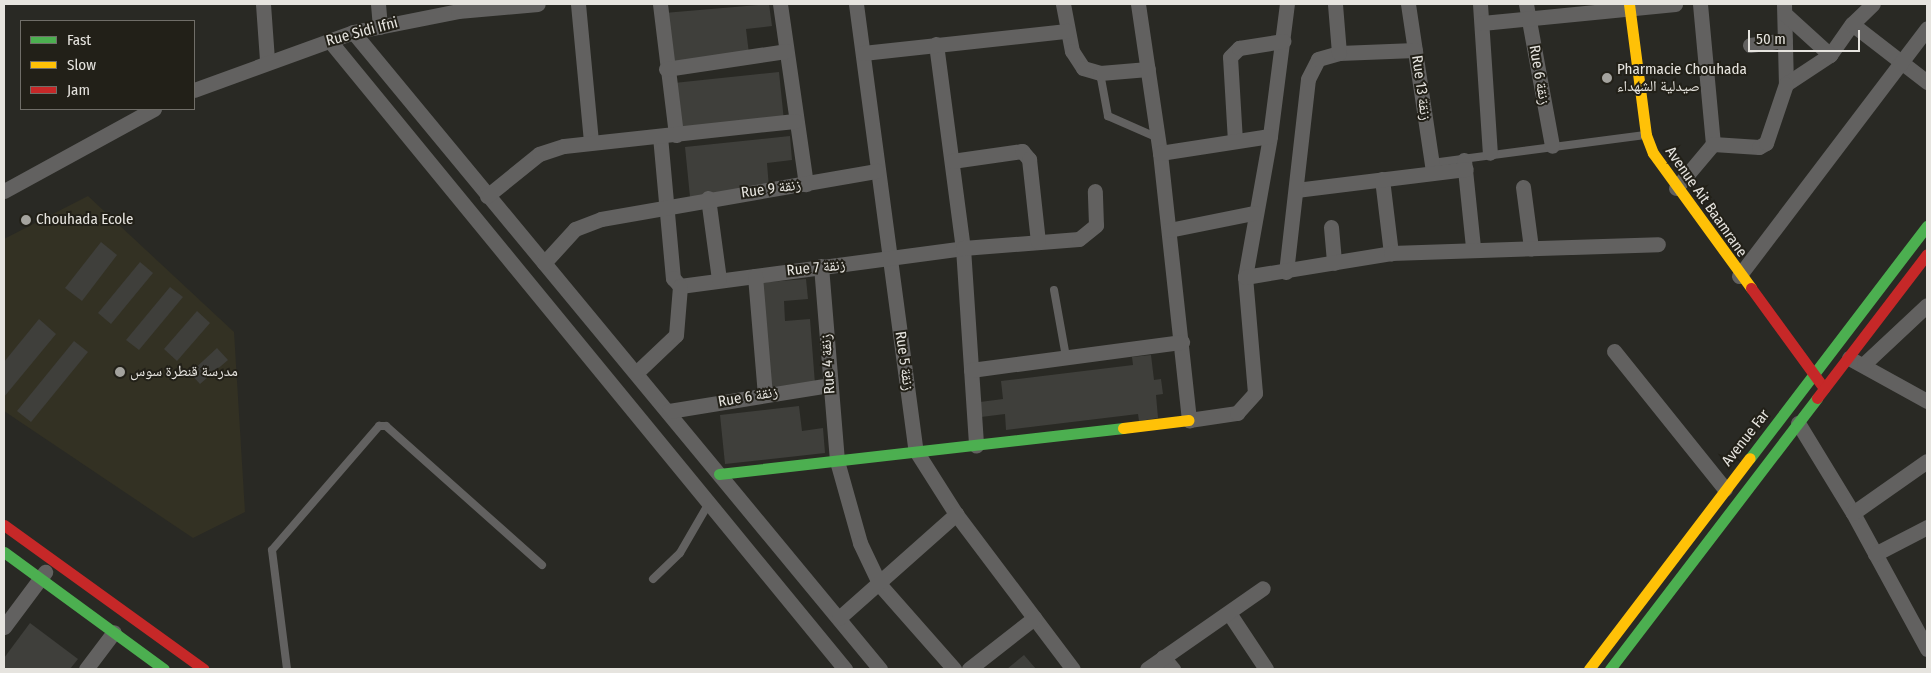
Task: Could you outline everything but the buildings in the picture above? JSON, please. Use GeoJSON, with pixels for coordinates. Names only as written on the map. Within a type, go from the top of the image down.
{"type":"FeatureCollection","features":[{"type":"Feature","properties":{"kind":"street"},"geometry":{"type":"LineString","coordinates":[[263,4],[267,60]]}},
{"type":"Feature","properties":{"kind":"street"},"geometry":{"type":"LineString","coordinates":[[378,4],[380,27]]}},
{"type":"Feature","properties":{"kind":"street","name":"Rue Sidi Ifni"},"geometry":{"type":"LineString","coordinates":[[195,90],[267,60],[354,32],[458,11],[530,4]]}},
{"type":"Feature","properties":{"kind":"street"},"geometry":{"type":"LineString","coordinates":[[578,4],[591,142]]}},
{"type":"Feature","properties":{"kind":"street"},"geometry":{"type":"LineString","coordinates":[[660,4],[666,69],[676,135]]}},
{"type":"Feature","properties":{"kind":"street"},"geometry":{"type":"LineString","coordinates":[[780,4],[795,121],[806,184]]}},
{"type":"Feature","properties":{"kind":"street","name":"Rue 5 زنقة"},"geometry":{"type":"LineString","coordinates":[[856,4],[916,451],[956,514],[1073,669]]}},
{"type":"Feature","properties":{"kind":"street"},"geometry":{"type":"LineString","coordinates":[[1062,4],[1067,31],[1083,68],[1100,73],[1148,68]]}},
{"type":"Feature","properties":{"kind":"street"},"geometry":{"type":"LineString","coordinates":[[1138,4],[1159,146],[1190,420]]}},
{"type":"Feature","properties":{"kind":"street"},"geometry":{"type":"LineString","coordinates":[[719,474],[1190,420],[1237,413],[1252,402],[1256,382],[1245,277],[1253,213],[1270,136],[1287,4]]}},
{"type":"Feature","properties":{"kind":"street"},"geometry":{"type":"LineString","coordinates":[[1335,4],[1338,53]]}},
{"type":"Feature","properties":{"kind":"street","name":"Rue 13 زنقة"},"geometry":{"type":"LineString","coordinates":[[1408,4],[1433,168]]}},
{"type":"Feature","properties":{"kind":"street"},"geometry":{"type":"LineString","coordinates":[[1480,4],[1490,153]]}},
{"type":"Feature","properties":{"kind":"street"},"geometry":{"type":"LineString","coordinates":[[1482,23],[1527,10],[1675,4]]}},
{"type":"Feature","properties":{"kind":"street"},"geometry":{"type":"LineString","coordinates":[[1676,188],[1714,144],[1700,4]]}},
{"type":"Feature","properties":{"kind":"street"},"geometry":{"type":"LineString","coordinates":[[1786,84],[1830,55],[1852,24],[1873,4]]}},
{"type":"Feature","properties":{"kind":"street","name":"Avenue Ait Baamrane"},"geometry":{"type":"LineString","coordinates":[[1630,7],[1646,135],[1676,188],[1812,375],[1826,390]]}},
{"type":"Feature","properties":{"kind":"street"},"geometry":{"type":"LineString","coordinates":[[1714,144],[1763,146],[1786,84],[1785,9]]}},
{"type":"Feature","properties":{"kind":"street"},"geometry":{"type":"LineString","coordinates":[[1785,9],[1830,55]]}},
{"type":"Feature","properties":{"kind":"street","name":"Rue 6 زنقة"},"geometry":{"type":"LineString","coordinates":[[1527,10],[1552,146]]}},
{"type":"Feature","properties":{"kind":"street"},"geometry":{"type":"LineString","coordinates":[[1852,24],[1927,82]]}},
{"type":"Feature","properties":{"kind":"street"},"geometry":{"type":"LineString","coordinates":[[1739,276],[1927,28]]}},
{"type":"Feature","properties":{"kind":"street"},"geometry":{"type":"LineString","coordinates":[[863,53],[1067,31]]}},
{"type":"Feature","properties":{"kind":"street"},"geometry":{"type":"LineString","coordinates":[[354,32],[487,196],[669,411],[880,669]]}},
{"type":"Feature","properties":{"kind":"street"},"geometry":{"type":"LineString","coordinates":[[329,40],[845,669]]}},
{"type":"Feature","properties":{"kind":"street"},"geometry":{"type":"LineString","coordinates":[[1235,141],[1230,57],[1239,48],[1283,40]]}},
{"type":"Feature","properties":{"kind":"street"},"geometry":{"type":"LineString","coordinates":[[1750,45],[1784,40]]}},
{"type":"Feature","properties":{"kind":"street"},"geometry":{"type":"LineString","coordinates":[[936,44],[963,248],[976,446]]}},
{"type":"Feature","properties":{"kind":"street"},"geometry":{"type":"LineString","coordinates":[[1286,272],[1311,67],[1318,59],[1338,53],[1415,50]]}},
{"type":"Feature","properties":{"kind":"street"},"geometry":{"type":"LineString","coordinates":[[666,69],[786,51]]}},
{"type":"Feature","properties":{"kind":"street"},"geometry":{"type":"LineString","coordinates":[[4,191],[152,110]]}},
{"type":"Feature","properties":{"kind":"street"},"geometry":{"type":"LineString","coordinates":[[487,196],[539,154],[591,142],[676,135],[795,121]]}},
{"type":"Feature","properties":{"kind":"street"},"geometry":{"type":"LineString","coordinates":[[636,372],[676,335],[676,282],[665,207],[660,136]]}},
{"type":"Feature","properties":{"kind":"street"},"geometry":{"type":"LineString","coordinates":[[1159,146],[1235,141],[1270,136]]}},
{"type":"Feature","properties":{"kind":"street"},"geometry":{"type":"LineString","coordinates":[[952,161],[1022,151],[1029,159],[1038,242]]}},
{"type":"Feature","properties":{"kind":"street"},"geometry":{"type":"LineString","coordinates":[[1296,190],[1382,179],[1433,168],[1465,164],[1474,248]]}},
{"type":"Feature","properties":{"kind":"street","name":"Rue 9 زنقة"},"geometry":{"type":"LineString","coordinates":[[665,207],[708,198],[806,184],[877,171]]}},
{"type":"Feature","properties":{"kind":"street"},"geometry":{"type":"LineString","coordinates":[[1382,179],[1391,253]]}},
{"type":"Feature","properties":{"kind":"street"},"geometry":{"type":"LineString","coordinates":[[1523,187],[1531,248]]}},
{"type":"Feature","properties":{"kind":"street","name":"Rue 7 زنقة"},"geometry":{"type":"LineString","coordinates":[[676,282],[755,276],[821,266],[890,260],[963,248],[1038,242],[1090,234],[1096,220],[1095,191]]}},
{"type":"Feature","properties":{"kind":"street"},"geometry":{"type":"LineString","coordinates":[[708,198],[719,279]]}},
{"type":"Feature","properties":{"kind":"street"},"geometry":{"type":"LineString","coordinates":[[544,263],[568,236],[586,224],[665,207]]}},
{"type":"Feature","properties":{"kind":"street"},"geometry":{"type":"LineString","coordinates":[[1169,230],[1253,213]]}},
{"type":"Feature","properties":{"kind":"street","name":"Avenue Far"},"geometry":{"type":"LineString","coordinates":[[1589,669],[1927,226]]}},
{"type":"Feature","properties":{"kind":"street"},"geometry":{"type":"LineString","coordinates":[[1332,227],[1334,263]]}},
{"type":"Feature","properties":{"kind":"street"},"geometry":{"type":"LineString","coordinates":[[1245,277],[1286,272],[1391,253],[1474,248],[1658,244]]}},
{"type":"Feature","properties":{"kind":"street"},"geometry":{"type":"LineString","coordinates":[[1610,669],[1798,423],[1826,390],[1927,254]]}},
{"type":"Feature","properties":{"kind":"street","name":"Rue 4 زنقة"},"geometry":{"type":"LineString","coordinates":[[821,266],[829,385],[837,461],[860,543],[880,585],[954,669]]}},
{"type":"Feature","properties":{"kind":"street"},"geometry":{"type":"LineString","coordinates":[[755,276],[765,394]]}},
{"type":"Feature","properties":{"kind":"street"},"geometry":{"type":"LineString","coordinates":[[1864,364],[1927,305]]}},
{"type":"Feature","properties":{"kind":"street"},"geometry":{"type":"LineString","coordinates":[[971,370],[1182,342]]}},
{"type":"Feature","properties":{"kind":"street"},"geometry":{"type":"LineString","coordinates":[[1614,351],[1725,489]]}},
{"type":"Feature","properties":{"kind":"street"},"geometry":{"type":"LineString","coordinates":[[1849,358],[1864,364],[1927,401]]}},
{"type":"Feature","properties":{"kind":"street","name":"Rue 6 زنقة"},"geometry":{"type":"LineString","coordinates":[[669,411],[829,385]]}},
{"type":"Feature","properties":{"kind":"street"},"geometry":{"type":"LineString","coordinates":[[1798,423],[1854,513],[1927,649]]}},
{"type":"Feature","properties":{"kind":"street"},"geometry":{"type":"LineString","coordinates":[[1854,513],[1927,461]]}},
{"type":"Feature","properties":{"kind":"street"},"geometry":{"type":"LineString","coordinates":[[839,618],[880,585],[956,514]]}},
{"type":"Feature","properties":{"kind":"street"},"geometry":{"type":"LineString","coordinates":[[4,525],[204,669]]}},
{"type":"Feature","properties":{"kind":"street"},"geometry":{"type":"LineString","coordinates":[[1875,554],[1927,527]]}},
{"type":"Feature","properties":{"kind":"street"},"geometry":{"type":"LineString","coordinates":[[4,552],[164,669]]}},
{"type":"Feature","properties":{"kind":"street"},"geometry":{"type":"LineString","coordinates":[[4,626],[53,561]]}},
{"type":"Feature","properties":{"kind":"street"},"geometry":{"type":"LineString","coordinates":[[1146,669],[1263,588]]}},
{"type":"Feature","properties":{"kind":"street"},"geometry":{"type":"LineString","coordinates":[[1229,613],[1266,669]]}},
{"type":"Feature","properties":{"kind":"street"},"geometry":{"type":"LineString","coordinates":[[968,669],[1034,618]]}},
{"type":"Feature","properties":{"kind":"street"},"geometry":{"type":"LineString","coordinates":[[86,669],[114,632]]}},
{"type":"Feature","properties":{"kind":"street"},"geometry":{"type":"LineString","coordinates":[[1163,656],[1173,669]]}},
{"type":"Feature","properties":{"kind":"lane"},"geometry":{"type":"LineString","coordinates":[[1100,73],[1108,116],[1159,146]]}},
{"type":"Feature","properties":{"kind":"lane"},"geometry":{"type":"LineString","coordinates":[[1465,164],[1490,153],[1646,135]]}},
{"type":"Feature","properties":{"kind":"lane"},"geometry":{"type":"LineString","coordinates":[[1054,290],[1066,357]]}},
{"type":"Feature","properties":{"kind":"lane"},"geometry":{"type":"LineString","coordinates":[[287,669],[272,550],[379,426],[386,426],[542,565]]}},
{"type":"Feature","properties":{"kind":"lane"},"geometry":{"type":"LineString","coordinates":[[653,579],[680,553],[709,503]]}},
{"type":"Feature","properties":{"kind":"shaded area","name":"مدرسة قنطرة سوس"},"geometry":{"type":"Polygon","coordinates":[[[88,196],[234,332],[245,512],[193,538],[4,411],[4,239],[88,196]]]}},
{"type":"Feature","properties":{"kind":"traffic: fast"},"geometry":{"type":"LineString","coordinates":[[1750,458],[1927,226]]}},
{"type":"Feature","properties":{"kind":"traffic: fast"},"geometry":{"type":"LineString","coordinates":[[1610,669],[1817,398]]}},
{"type":"Feature","properties":{"kind":"traffic: fast"},"geometry":{"type":"LineString","coordinates":[[719,474],[1123,428]]}},
{"type":"Feature","properties":{"kind":"traffic: fast"},"geometry":{"type":"LineString","coordinates":[[4,552],[164,669]]}},
{"type":"Feature","properties":{"kind":"traffic: slow"},"geometry":{"type":"LineString","coordinates":[[1629,4],[1646,135],[1653,153],[1751,288]]}},
{"type":"Feature","properties":{"kind":"traffic: slow"},"geometry":{"type":"LineString","coordinates":[[1123,428],[1189,420]]}},
{"type":"Feature","properties":{"kind":"traffic: slow"},"geometry":{"type":"LineString","coordinates":[[1589,669],[1750,458]]}},
{"type":"Feature","properties":{"kind":"traffic: jam"},"geometry":{"type":"LineString","coordinates":[[1817,398],[1927,254]]}},
{"type":"Feature","properties":{"kind":"traffic: jam"},"geometry":{"type":"LineString","coordinates":[[1751,288],[1824,388]]}},
{"type":"Feature","properties":{"kind":"traffic: jam"},"geometry":{"type":"LineString","coordinates":[[4,525],[204,669]]}},
{"type":"Feature","properties":{"kind":"place","name":"Pharmacie Chouhada صيدلية الشهداء"},"geometry":{"type":"Point","coordinates":[1607,78]}},
{"type":"Feature","properties":{"kind":"place","name":"Chouhada Ecole"},"geometry":{"type":"Point","coordinates":[26,220]}},
{"type":"Feature","properties":{"kind":"place","name":"مدرسة قنطرة سوس"},"geometry":{"type":"Point","coordinates":[120,372]}}]}
